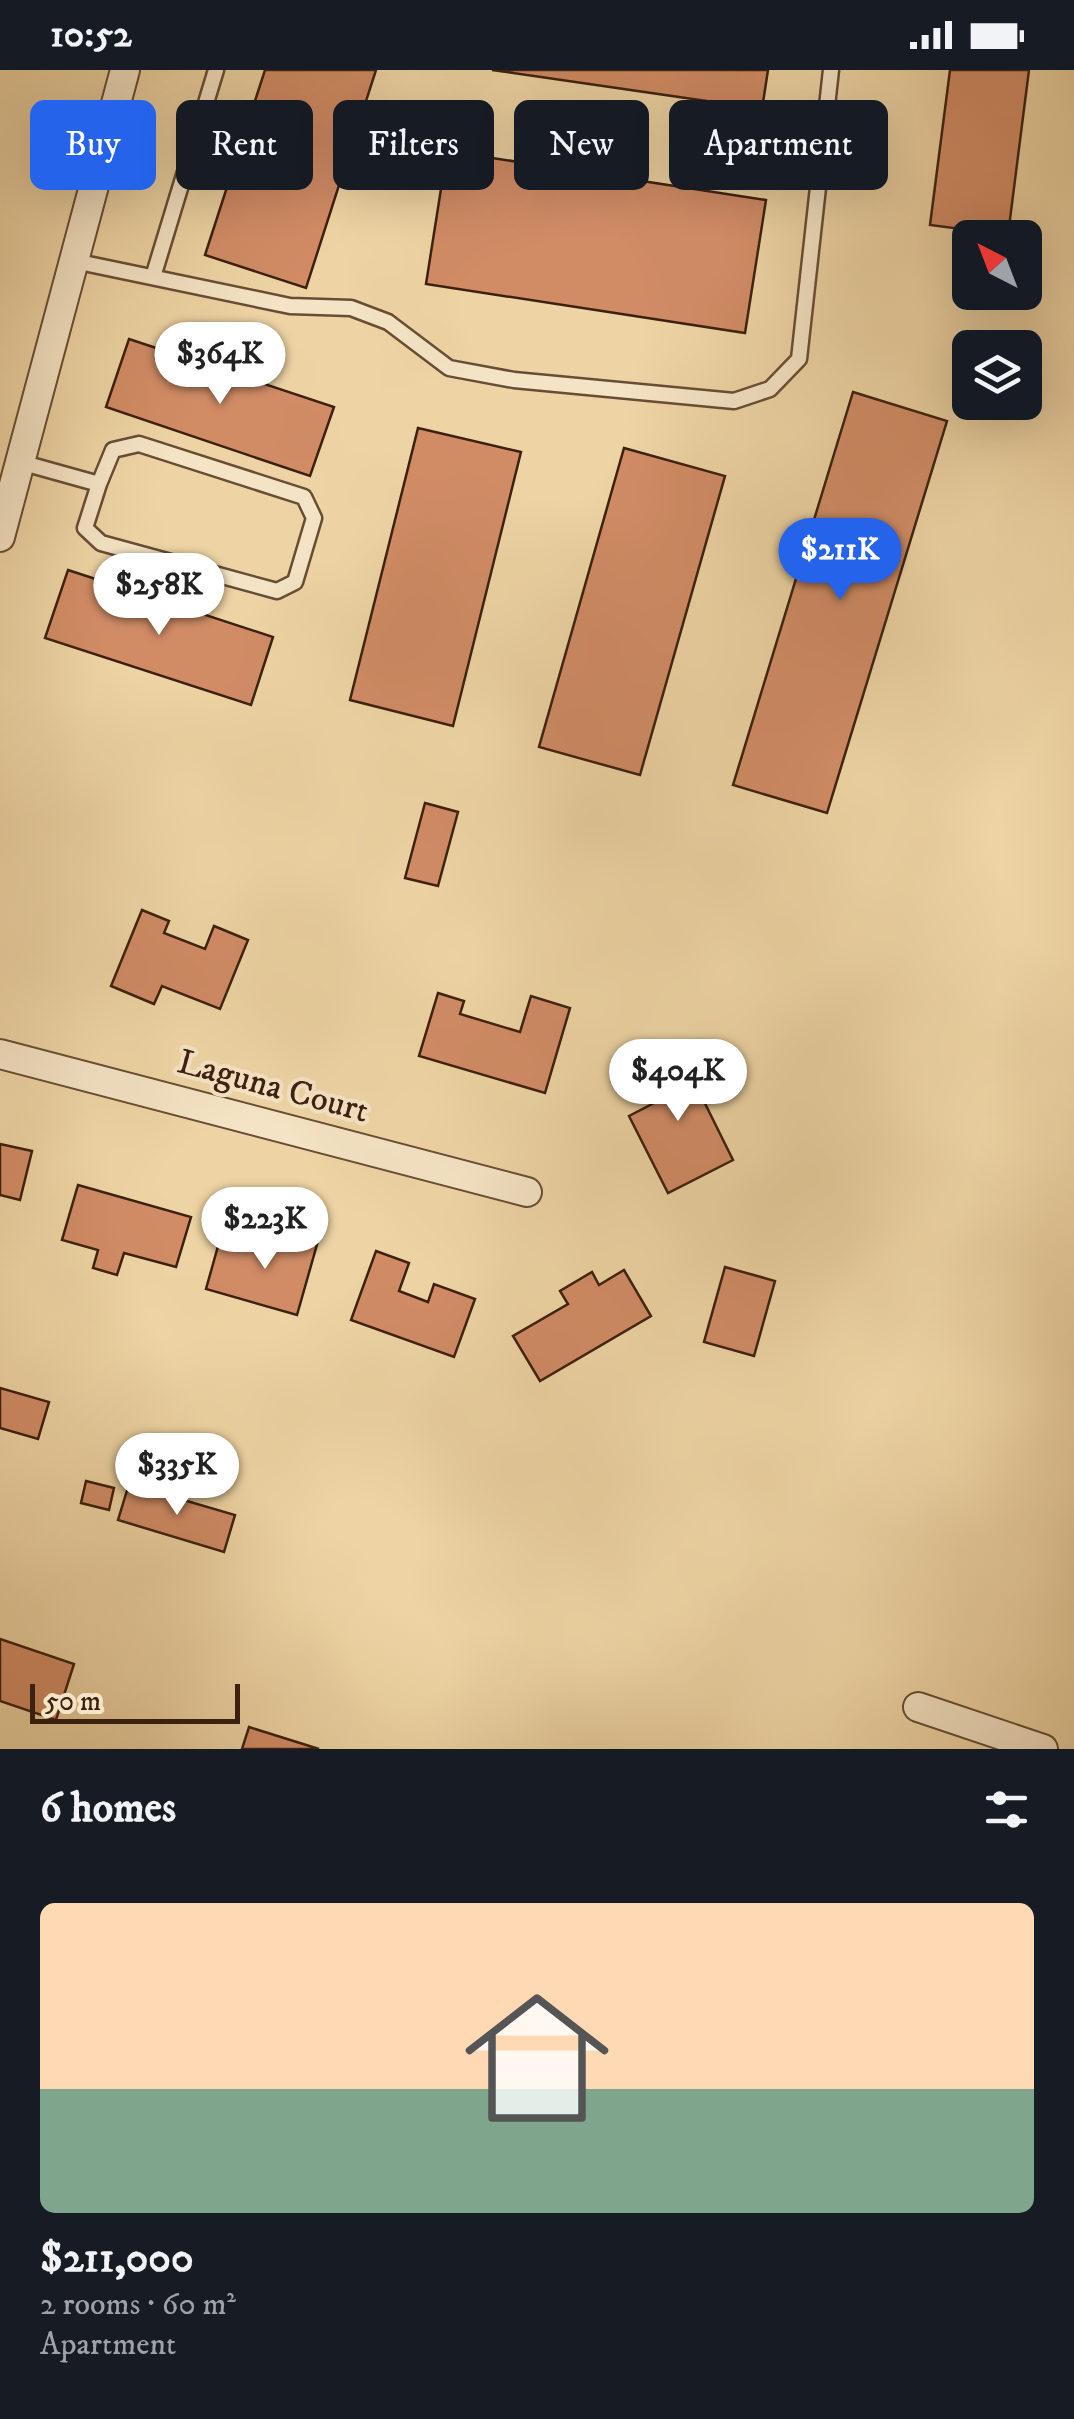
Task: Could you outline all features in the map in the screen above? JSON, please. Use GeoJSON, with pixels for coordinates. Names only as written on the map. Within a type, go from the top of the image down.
{"type":"FeatureCollection","features":[{"type":"Feature","properties":{"kind":"street"},"geometry":{"type":"LineString","coordinates":[[0,537],[125,70]]}},
{"type":"Feature","properties":{"kind":"street","name":"Laguna Court"},"geometry":{"type":"LineString","coordinates":[[0,1054],[527,1192]]}},
{"type":"Feature","properties":{"kind":"street"},"geometry":{"type":"LineString","coordinates":[[918,1707],[1042,1749]]}},
{"type":"Feature","properties":{"kind":"lane"},"geometry":{"type":"LineString","coordinates":[[153,277],[216,70]]}},
{"type":"Feature","properties":{"kind":"lane"},"geometry":{"type":"LineString","coordinates":[[74,261],[290,306],[350,308],[388,322],[449,368],[514,380],[734,401],[770,389],[798,359],[831,70]]}},
{"type":"Feature","properties":{"kind":"lane"},"geometry":{"type":"LineString","coordinates":[[139,444],[304,497],[314,518],[295,582],[278,591],[101,543],[85,528],[99,484],[113,450],[139,444]]}},
{"type":"Feature","properties":{"kind":"lane"},"geometry":{"type":"LineString","coordinates":[[20,462],[99,484]]}},
{"type":"Feature","properties":{"kind":"building"},"geometry":{"type":"Polygon","coordinates":[[[265,70],[376,70],[366,100],[333,100],[333,190],[337,190],[306,288],[205,255],[226,190],[313,190],[313,100],[255,100],[265,70]]]}},
{"type":"Feature","properties":{"kind":"building"},"geometry":{"type":"Polygon","coordinates":[[[492,70],[768,70],[763,100],[700,100],[492,70]]]}},
{"type":"Feature","properties":{"kind":"building"},"geometry":{"type":"Polygon","coordinates":[[[950,70],[1029,70],[1010,220],[952,220],[952,228],[930,225],[950,70]]]}},
{"type":"Feature","properties":{"kind":"building"},"geometry":{"type":"Polygon","coordinates":[[[494,158],[514,161],[514,190],[649,190],[649,182],[669,185],[669,190],[701,190],[766,200],[745,333],[426,284],[441,190],[494,190],[494,158]]]}},
{"type":"Feature","properties":{"kind":"building"},"geometry":{"type":"Polygon","coordinates":[[[129,339],[334,407],[310,476],[106,407],[129,339]]]}},
{"type":"Feature","properties":{"kind":"building"},"geometry":{"type":"Polygon","coordinates":[[[853,392],[947,421],[827,813],[733,785],[853,392]]]}},
{"type":"Feature","properties":{"kind":"building"},"geometry":{"type":"Polygon","coordinates":[[[418,428],[521,452],[453,726],[350,700],[418,428]]]}},
{"type":"Feature","properties":{"kind":"building"},"geometry":{"type":"Polygon","coordinates":[[[624,448],[725,476],[640,775],[539,747],[624,448]]]}},
{"type":"Feature","properties":{"kind":"building"},"geometry":{"type":"Polygon","coordinates":[[[68,570],[273,637],[251,705],[45,638],[68,570]]]}},
{"type":"Feature","properties":{"kind":"building"},"geometry":{"type":"Polygon","coordinates":[[[425,803],[458,812],[438,886],[405,878],[425,803]]]}},
{"type":"Feature","properties":{"kind":"building"},"geometry":{"type":"Polygon","coordinates":[[[142,910],[169,921],[164,933],[205,949],[214,926],[248,940],[220,1009],[162,986],[154,1004],[111,986],[142,910]]]}},
{"type":"Feature","properties":{"kind":"building"},"geometry":{"type":"Polygon","coordinates":[[[438,993],[464,1001],[460,1014],[520,1032],[531,996],[570,1008],[545,1093],[419,1056],[438,993]]]}},
{"type":"Feature","properties":{"kind":"building"},"geometry":{"type":"Polygon","coordinates":[[[677,1047],[733,1160],[668,1193],[629,1116],[654,1103],[637,1068],[677,1047]]]}},
{"type":"Feature","properties":{"kind":"building"},"geometry":{"type":"Polygon","coordinates":[[[0,1144],[32,1151],[20,1200],[0,1195],[0,1144]]]}},
{"type":"Feature","properties":{"kind":"building"},"geometry":{"type":"Polygon","coordinates":[[[78,1185],[191,1217],[176,1267],[124,1253],[117,1275],[93,1268],[98,1250],[62,1240],[78,1185]]]}},
{"type":"Feature","properties":{"kind":"building"},"geometry":{"type":"Polygon","coordinates":[[[279,1231],[318,1241],[297,1315],[206,1289],[220,1239],[272,1253],[279,1231]]]}},
{"type":"Feature","properties":{"kind":"building"},"geometry":{"type":"Polygon","coordinates":[[[376,1251],[409,1263],[399,1291],[428,1302],[434,1284],[475,1299],[454,1357],[351,1320],[376,1251]]]}},
{"type":"Feature","properties":{"kind":"building"},"geometry":{"type":"Polygon","coordinates":[[[725,1267],[775,1281],[754,1356],[704,1342],[725,1267]]]}},
{"type":"Feature","properties":{"kind":"building"},"geometry":{"type":"Polygon","coordinates":[[[624,1270],[651,1316],[540,1381],[513,1336],[568,1304],[560,1291],[592,1272],[599,1285],[624,1270]]]}},
{"type":"Feature","properties":{"kind":"building"},"geometry":{"type":"Polygon","coordinates":[[[0,1388],[49,1402],[38,1439],[0,1428],[0,1388]]]}},
{"type":"Feature","properties":{"kind":"building"},"geometry":{"type":"Polygon","coordinates":[[[86,1481],[114,1488],[109,1510],[81,1503],[86,1481]]]}},
{"type":"Feature","properties":{"kind":"building"},"geometry":{"type":"Polygon","coordinates":[[[129,1484],[235,1515],[224,1552],[118,1520],[129,1484]]]}},
{"type":"Feature","properties":{"kind":"building"},"geometry":{"type":"Polygon","coordinates":[[[0,1639],[74,1664],[56,1720],[0,1701],[0,1639]]]}},
{"type":"Feature","properties":{"kind":"building"},"geometry":{"type":"Polygon","coordinates":[[[249,1727],[319,1749],[242,1749],[249,1727]]]}}]}
